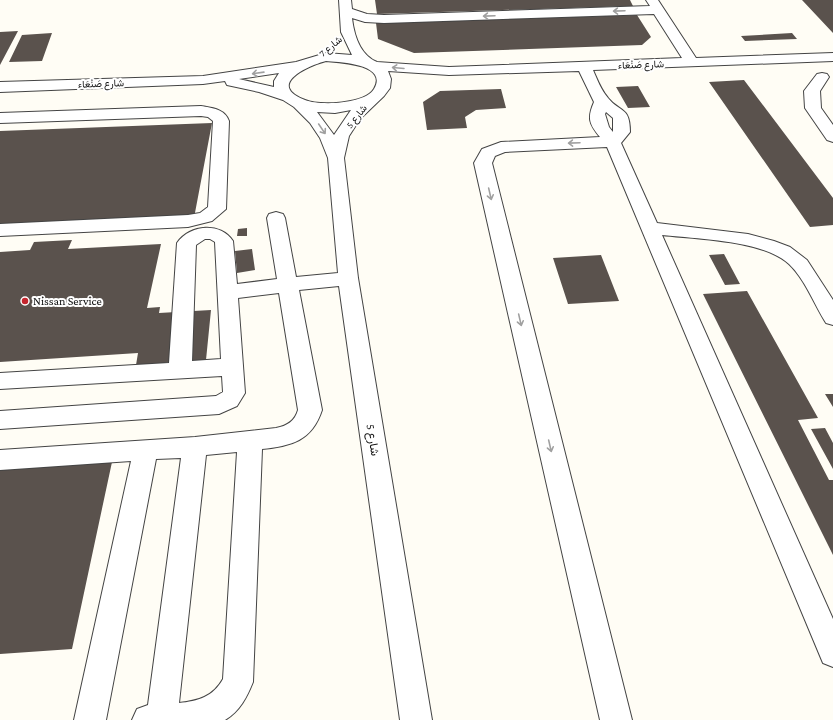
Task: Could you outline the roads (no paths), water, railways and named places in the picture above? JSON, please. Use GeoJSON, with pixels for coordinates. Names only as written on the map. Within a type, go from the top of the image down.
{"type":"FeatureCollection","features":[{"type":"Feature","properties":{"kind":"street"},"geometry":{"type":"LineString","coordinates":[[345,6],[366,18],[384,19],[655,5],[692,62]]}},
{"type":"Feature","properties":{"kind":"street","name":"شارع 7"},"geometry":{"type":"LineString","coordinates":[[313,60],[338,40],[345,6]]}},
{"type":"Feature","properties":{"kind":"street","name":"شارع 7"},"geometry":{"type":"LineString","coordinates":[[338,40],[356,51],[382,73],[388,89]]}},
{"type":"Feature","properties":{"kind":"street","name":"شارع صَنْعَاء"},"geometry":{"type":"LineString","coordinates":[[203,80],[296,66],[313,60],[339,57],[369,63],[449,71],[833,57]]}},
{"type":"Feature","properties":{"kind":"street"},"geometry":{"type":"LineString","coordinates":[[804,58],[827,79],[812,91],[813,108],[833,137]]}},
{"type":"Feature","properties":{"kind":"street"},"geometry":{"type":"LineString","coordinates":[[607,65],[638,72],[761,66],[778,59]]}},
{"type":"Feature","properties":{"kind":"street"},"geometry":{"type":"LineString","coordinates":[[294,100],[282,89],[282,81],[286,73],[296,66]]}},
{"type":"Feature","properties":{"kind":"street"},"geometry":{"type":"LineString","coordinates":[[584,66],[602,102],[597,114],[601,128],[613,142],[833,653]]}},
{"type":"Feature","properties":{"kind":"street","name":"شارع صَنْعَاء"},"geometry":{"type":"LineString","coordinates":[[0,87],[203,80],[234,82],[255,86],[318,108],[337,108],[356,105],[388,89],[449,71]]}},
{"type":"Feature","properties":{"kind":"street","name":"شارع 5"},"geometry":{"type":"LineString","coordinates":[[336,158],[342,136],[354,116],[388,89]]}},
{"type":"Feature","properties":{"kind":"street","name":"شارع 5"},"geometry":{"type":"LineString","coordinates":[[294,100],[316,120],[324,132],[336,158],[348,278],[416,720]]}},
{"type":"Feature","properties":{"kind":"street"},"geometry":{"type":"LineString","coordinates":[[0,118],[201,111],[217,115],[221,121],[217,209],[206,217],[188,221],[0,230]]}},
{"type":"Feature","properties":{"kind":"street"},"geometry":{"type":"LineString","coordinates":[[613,142],[501,147],[488,153],[483,163],[616,720]]}},
{"type":"Feature","properties":{"kind":"street"},"geometry":{"type":"LineString","coordinates":[[0,460],[195,447],[276,438],[288,435],[299,429],[307,421],[310,410],[276,218]]}},
{"type":"Feature","properties":{"kind":"street"},"geometry":{"type":"LineString","coordinates":[[651,228],[758,242],[778,248],[795,259],[833,318]]}},
{"type":"Feature","properties":{"kind":"street"},"geometry":{"type":"LineString","coordinates":[[0,420],[219,405],[230,400],[234,393],[224,241],[221,237],[212,234],[205,233],[194,236],[187,243],[180,371]]}},
{"type":"Feature","properties":{"kind":"street"},"geometry":{"type":"LineString","coordinates":[[227,292],[348,278]]}},
{"type":"Feature","properties":{"kind":"street"},"geometry":{"type":"LineString","coordinates":[[0,381],[232,368]]}},
{"type":"Feature","properties":{"kind":"street"},"geometry":{"type":"LineString","coordinates":[[195,447],[157,720],[199,716],[216,709],[229,698],[238,682],[250,441]]}},
{"type":"Feature","properties":{"kind":"street"},"geometry":{"type":"LineString","coordinates":[[90,720],[145,451]]}},
{"type":"Feature","properties":{"kind":"place","name":"Nissan Service"},"geometry":{"type":"Point","coordinates":[25,301]}}]}
